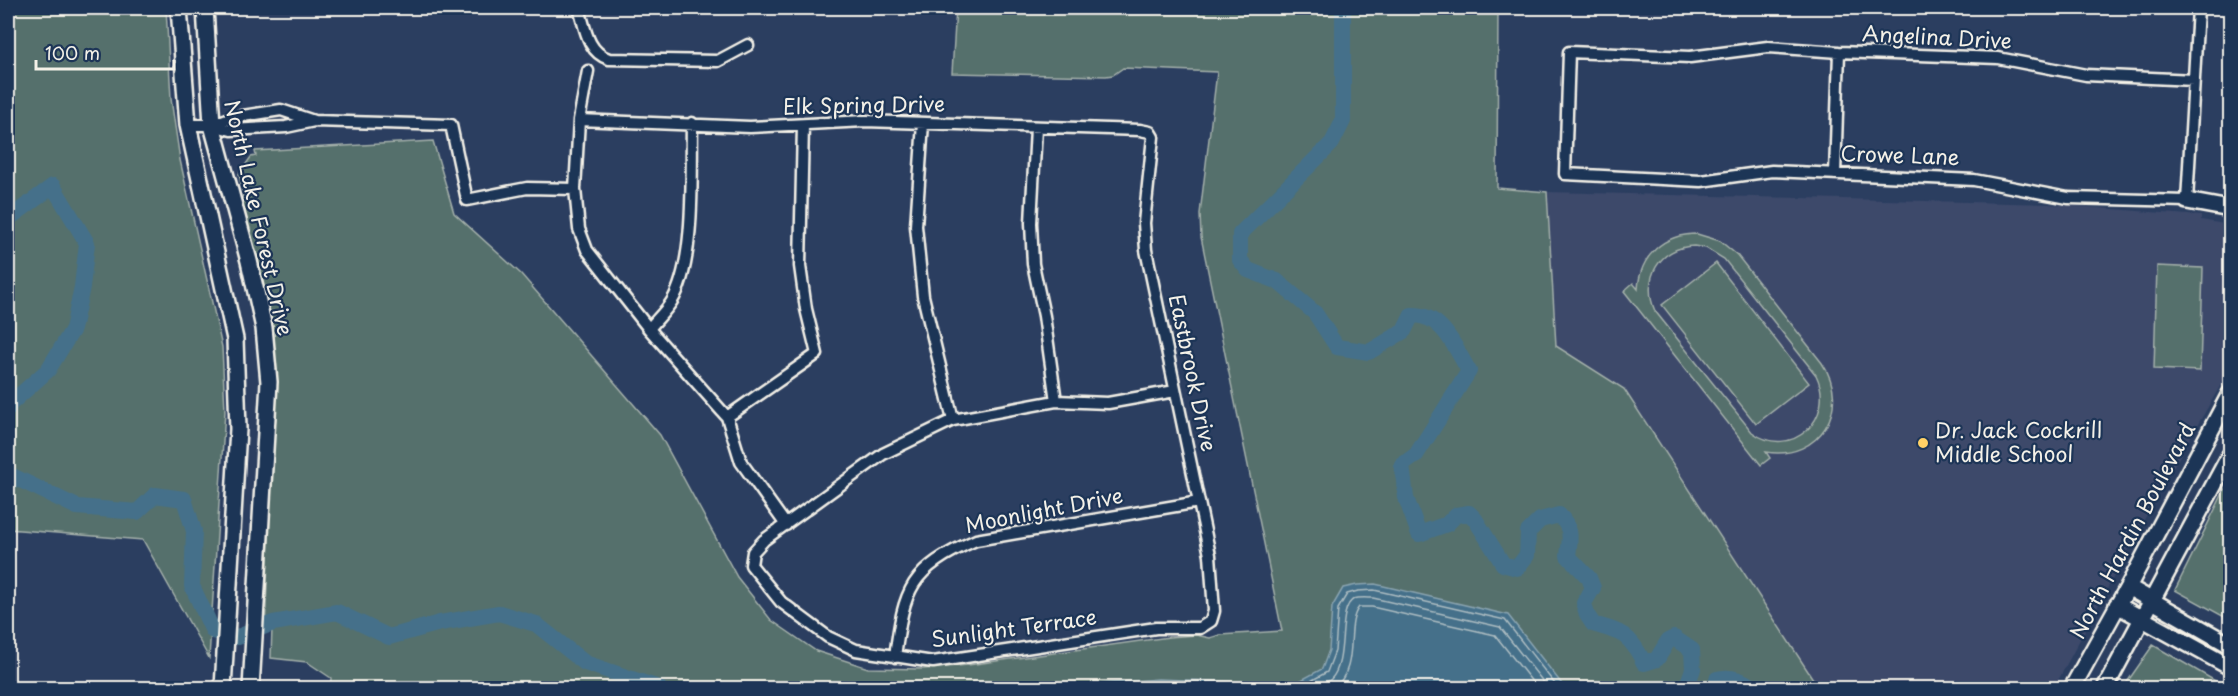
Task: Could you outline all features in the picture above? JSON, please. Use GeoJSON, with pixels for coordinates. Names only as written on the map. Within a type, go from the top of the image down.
{"type":"FeatureCollection","features":[{"type":"Feature","properties":{"kind":"main road"},"geometry":{"type":"LineString","coordinates":[[179,8],[188,126],[235,339],[238,429],[223,688]]}},
{"type":"Feature","properties":{"kind":"main road","name":"North Lake Forest Drive"},"geometry":{"type":"LineString","coordinates":[[205,8],[208,94],[212,125],[249,261],[264,328],[269,382],[251,688]]}},
{"type":"Feature","properties":{"kind":"main road","name":"Crowe Lane"},"geometry":{"type":"LineString","coordinates":[[2187,201],[2230,209]]}},
{"type":"Feature","properties":{"kind":"main road","name":"North Hardin Boulevard"},"geometry":{"type":"LineString","coordinates":[[2072,688],[2230,394]]}},
{"type":"Feature","properties":{"kind":"main road"},"geometry":{"type":"LineString","coordinates":[[2105,688],[2230,455]]}},
{"type":"Feature","properties":{"kind":"main road"},"geometry":{"type":"LineString","coordinates":[[2128,587],[2230,645]]}},
{"type":"Feature","properties":{"kind":"main road"},"geometry":{"type":"LineString","coordinates":[[2117,605],[2230,667]]}},
{"type":"Feature","properties":{"kind":"street"},"geometry":{"type":"LineString","coordinates":[[579,8],[591,46],[601,56],[609,59],[718,61],[748,45]]}},
{"type":"Feature","properties":{"kind":"street"},"geometry":{"type":"LineString","coordinates":[[2187,201],[2198,8]]}},
{"type":"Feature","properties":{"kind":"street","name":"Angelina Drive"},"geometry":{"type":"LineString","coordinates":[[1565,174],[1569,52],[1690,57],[1767,47],[1998,58],[2086,75],[2194,80]]}},
{"type":"Feature","properties":{"kind":"street"},"geometry":{"type":"LineString","coordinates":[[1835,174],[1839,52]]}},
{"type":"Feature","properties":{"kind":"street"},"geometry":{"type":"LineString","coordinates":[[588,71],[579,120],[575,189],[579,229],[587,250],[649,329],[726,417],[741,462],[786,525],[884,454],[953,420],[1002,409],[1056,401],[1108,402],[1175,391]]}},
{"type":"Feature","properties":{"kind":"street"},"geometry":{"type":"LineString","coordinates":[[212,125],[230,118],[281,110],[314,121]]}},
{"type":"Feature","properties":{"kind":"street","name":"Elk Spring Drive"},"geometry":{"type":"LineString","coordinates":[[579,120],[750,127],[865,121],[1150,132]]}},
{"type":"Feature","properties":{"kind":"street"},"geometry":{"type":"LineString","coordinates":[[188,126],[212,125],[231,130],[285,127],[314,121],[451,126],[467,200],[527,188],[575,189]]}},
{"type":"Feature","properties":{"kind":"street"},"geometry":{"type":"LineString","coordinates":[[649,329],[673,300],[684,272],[688,246],[692,123]]}},
{"type":"Feature","properties":{"kind":"street"},"geometry":{"type":"LineString","coordinates":[[923,123],[916,226],[923,296],[953,420]]}},
{"type":"Feature","properties":{"kind":"street"},"geometry":{"type":"LineString","coordinates":[[726,417],[817,354],[806,309],[800,266],[803,124]]}},
{"type":"Feature","properties":{"kind":"street"},"geometry":{"type":"LineString","coordinates":[[1036,128],[1031,223],[1033,264],[1056,401]]}},
{"type":"Feature","properties":{"kind":"street","name":"Eastbrook Drive"},"geometry":{"type":"LineString","coordinates":[[1150,132],[1153,143],[1144,223],[1146,250],[1210,555],[1214,610],[1211,621]]}},
{"type":"Feature","properties":{"kind":"street","name":"Crowe Lane"},"geometry":{"type":"LineString","coordinates":[[1565,174],[1701,181],[1772,171],[1974,180],[2068,198],[2187,201]]}},
{"type":"Feature","properties":{"kind":"street","name":"Moonlight Drive"},"geometry":{"type":"LineString","coordinates":[[896,657],[899,626],[911,587],[927,567],[949,552],[976,540],[1199,502]]}},
{"type":"Feature","properties":{"kind":"street","name":"Sunlight Terrace"},"geometry":{"type":"LineString","coordinates":[[786,525],[764,540],[753,552],[751,565],[781,602],[828,637],[856,650],[933,662],[1156,628],[1200,628],[1211,621]]}},
{"type":"Feature","properties":{"kind":"shaded area","name":"Dr. Jack Cockrill Middle School"},"geometry":{"type":"Polygon","coordinates":[[[1547,192],[2050,204],[2201,216],[2201,220],[2230,225],[2230,369],[2160,490],[2054,688],[1850,688],[1813,679],[1624,390],[1556,346],[1547,192]]]}},
{"type":"Feature","properties":{"kind":"green space"},"geometry":{"type":"Polygon","coordinates":[[[8,8],[166,8],[171,99],[180,160],[222,347],[225,411],[209,658],[143,540],[8,529],[8,8]]]}},
{"type":"Feature","properties":{"kind":"green space"},"geometry":{"type":"Polygon","coordinates":[[[956,8],[1498,8],[1497,188],[1547,192],[1556,346],[1624,389],[1813,679],[1850,688],[330,688],[331,678],[307,662],[271,658],[272,628],[265,630],[274,422],[243,225],[243,193],[239,174],[251,157],[256,156],[255,151],[433,141],[454,213],[521,274],[660,435],[737,577],[771,620],[816,651],[868,668],[923,669],[968,665],[1169,637],[1196,635],[1210,638],[1220,635],[1282,631],[1201,237],[1200,214],[1217,72],[1123,68],[1113,75],[1106,76],[952,73],[956,8]]]}},
{"type":"Feature","properties":{"kind":"green space"},"geometry":{"type":"Polygon","coordinates":[[[1697,234],[1720,241],[1737,255],[1822,363],[1830,380],[1834,397],[1832,413],[1826,427],[1802,448],[1785,453],[1766,452],[1770,458],[1761,465],[1624,291],[1633,283],[1638,289],[1643,266],[1656,249],[1664,242],[1685,235],[1697,234]],[[1694,246],[1671,252],[1656,267],[1650,287],[1655,311],[1752,432],[1767,440],[1781,441],[1795,438],[1807,430],[1815,420],[1820,406],[1821,391],[1816,375],[1724,259],[1706,248],[1694,246]]]}},
{"type":"Feature","properties":{"kind":"green space"},"geometry":{"type":"Polygon","coordinates":[[[1716,263],[1809,383],[1756,424],[1662,305],[1716,263]]]}},
{"type":"Feature","properties":{"kind":"green space"},"geometry":{"type":"Polygon","coordinates":[[[2157,266],[2203,268],[2200,371],[2154,369],[2157,266]]]}},
{"type":"Feature","properties":{"kind":"green space"},"geometry":{"type":"Polygon","coordinates":[[[2230,479],[2230,620],[2175,590],[2230,479]]]}},
{"type":"Feature","properties":{"kind":"green space"},"geometry":{"type":"Polygon","coordinates":[[[2153,645],[2217,682],[2213,688],[2123,688],[2153,645]]]}},
{"type":"Feature","properties":{"kind":"water"},"geometry":{"type":"Polygon","coordinates":[[[1375,584],[1508,615],[1565,688],[1050,688],[1158,679],[1294,684],[1322,669],[1329,650],[1332,607],[1343,588],[1375,584]]]}},
{"type":"Feature","properties":{"kind":"waterway"},"geometry":{"type":"LineString","coordinates":[[1343,8],[1343,121],[1332,143],[1240,234],[1240,260],[1248,270],[1277,281],[1315,313],[1337,347],[1369,352],[1404,331],[1412,315],[1423,316],[1440,326],[1469,371],[1416,455],[1402,465],[1406,498],[1419,534],[1447,524],[1456,515],[1469,513],[1503,564],[1517,568],[1527,555],[1528,532],[1540,520],[1559,515],[1569,529],[1568,556],[1589,578],[1593,588],[1584,603],[1587,615],[1593,624],[1611,629],[1624,636],[1634,646],[1644,663],[1657,659],[1668,641],[1674,638],[1692,650],[1693,669],[1686,688]]}},
{"type":"Feature","properties":{"kind":"waterway"},"geometry":{"type":"LineString","coordinates":[[8,219],[53,186],[87,243],[82,287],[73,329],[48,370],[10,404],[8,409]]}},
{"type":"Feature","properties":{"kind":"waterway"},"geometry":{"type":"LineString","coordinates":[[8,474],[77,507],[137,512],[155,495],[184,499],[194,531],[192,586],[213,631],[238,637],[273,623],[337,612],[389,637],[440,623],[499,613],[536,624],[585,663],[659,688]]}},
{"type":"Feature","properties":{"kind":"waterway"},"geometry":{"type":"LineString","coordinates":[[1716,688],[1717,679],[1728,678],[1742,681],[1756,688]]}},
{"type":"Feature","properties":{"kind":"place","name":"Dr. Jack Cockrill Middle School"},"geometry":{"type":"Point","coordinates":[1923,443]}}]}
